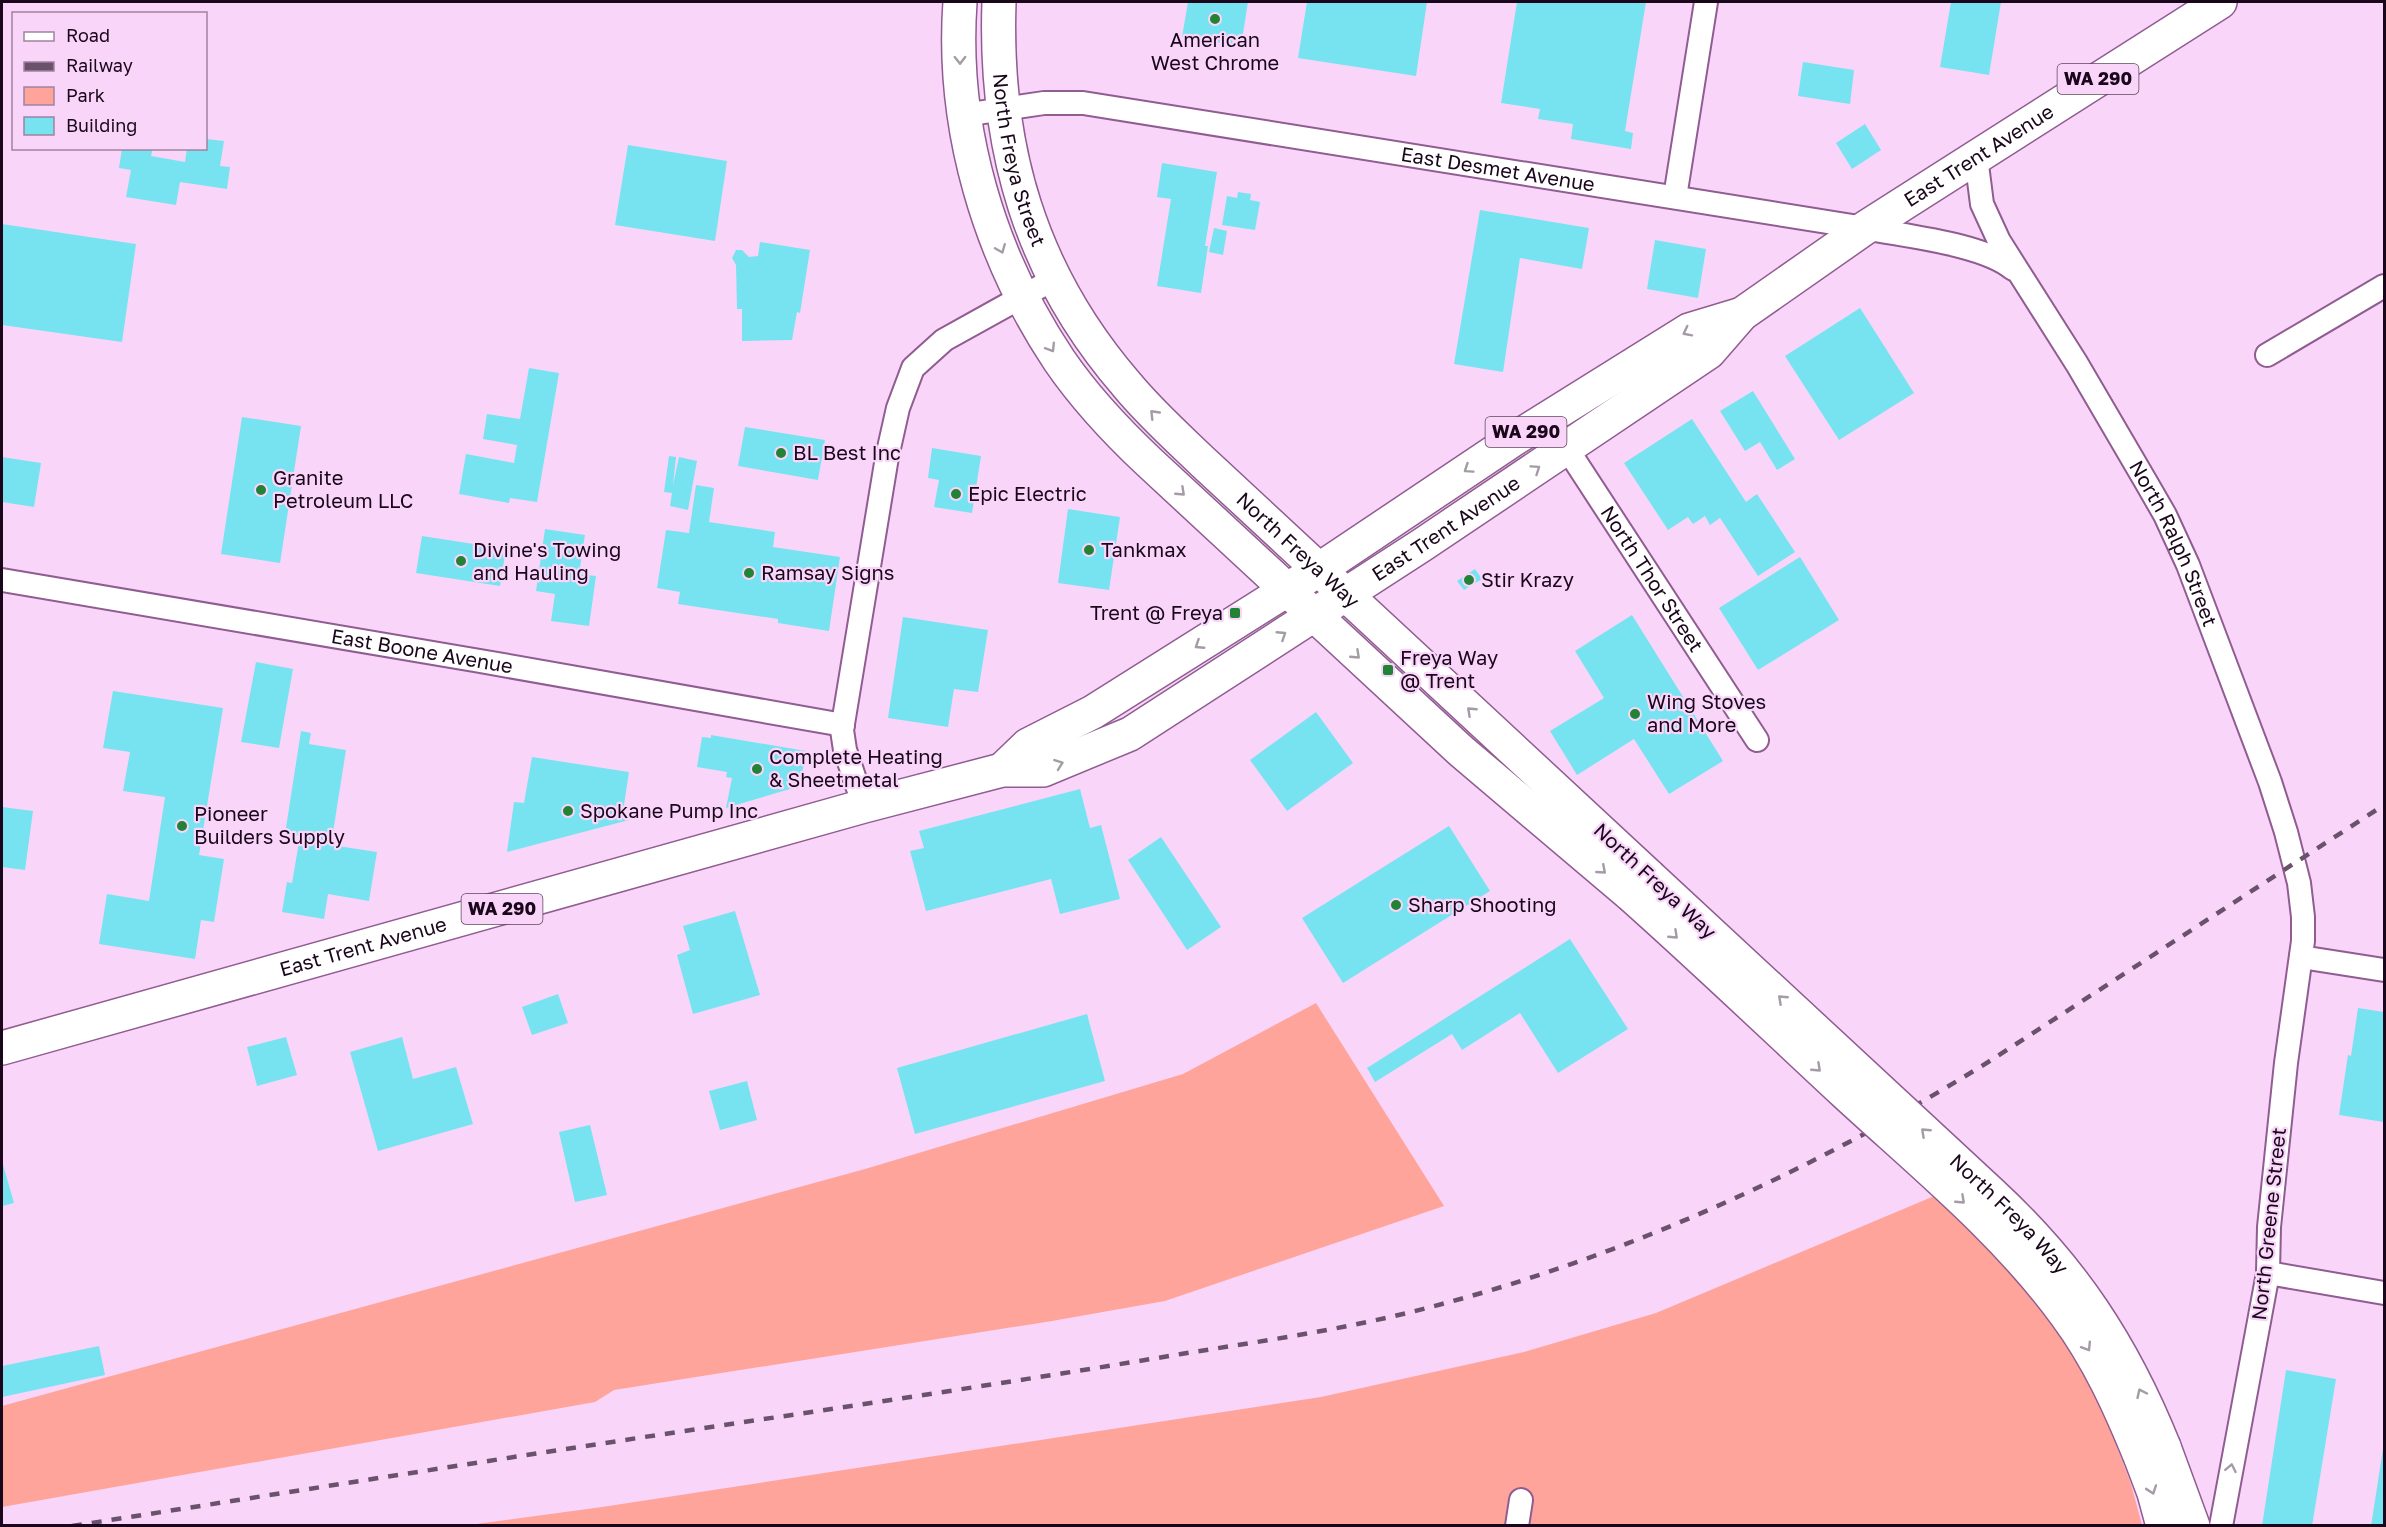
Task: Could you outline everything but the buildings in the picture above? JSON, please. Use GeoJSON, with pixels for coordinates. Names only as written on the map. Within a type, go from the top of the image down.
{"type":"FeatureCollection","features":[{"type":"Feature","properties":{"kind":"main road","name":"North Freya Street"},"geometry":{"type":"LineString","coordinates":[[960,2],[960,57],[964,115],[973,165],[987,214],[1022,297]]}},
{"type":"Feature","properties":{"kind":"main road","name":"North Freya Street"},"geometry":{"type":"LineString","coordinates":[[999,2],[998,39],[1002,109],[1019,191],[1054,279]]}},
{"type":"Feature","properties":{"kind":"main road","name":"East Trent Avenue"},"geometry":{"type":"LineString","coordinates":[[2,1048],[440,927],[864,806],[1002,770],[1043,770],[1130,734],[1347,594],[1708,352],[1742,314],[1865,228],[2202,6]]}},
{"type":"Feature","properties":{"kind":"main road","name":"North Freya Way"},"geometry":{"type":"LineString","coordinates":[[1054,279],[1084,329],[1127,386],[1204,463],[1599,829],[1640,886]]}},
{"type":"Feature","properties":{"kind":"main road","name":"North Freya Way"},"geometry":{"type":"LineString","coordinates":[[1022,297],[1060,361],[1111,424],[1313,615],[1461,752],[1640,886],[2005,1206],[2044,1245],[2092,1307],[2131,1372],[2152,1451],[2154,1493],[2163,1526]]}},
{"type":"Feature","properties":{"kind":"main road","name":"East Trent Avenue"},"geometry":{"type":"LineString","coordinates":[[1002,770],[1028,745],[1093,712],[1320,569],[1547,418],[1689,330],[1742,314]]}},
{"type":"Feature","properties":{"kind":"main road"},"geometry":{"type":"LineString","coordinates":[[1461,752],[1470,747],[1486,751],[1546,801],[1599,829]]}},
{"type":"Feature","properties":{"kind":"main road","name":"North Freya Way"},"geometry":{"type":"LineString","coordinates":[[2152,1451],[2193,1526]]}},
{"type":"Feature","properties":{"kind":"street"},"geometry":{"type":"LineString","coordinates":[[1675,197],[1706,2]]}},
{"type":"Feature","properties":{"kind":"street","name":"East Desmet Avenue"},"geometry":{"type":"LineString","coordinates":[[964,115],[1044,103],[1083,103],[1865,228],[1978,251],[2007,264],[2022,280]]}},
{"type":"Feature","properties":{"kind":"street","name":"North Ralph Street"},"geometry":{"type":"LineString","coordinates":[[1976,157],[1980,194],[1999,241],[2077,364],[2146,482],[2178,541],[2202,598],[2286,832],[2302,901],[2304,931],[2301,957]]}},
{"type":"Feature","properties":{"kind":"street"},"geometry":{"type":"LineString","coordinates":[[864,806],[843,743],[843,725],[887,457],[898,408],[913,368],[944,340],[1054,279]]}},
{"type":"Feature","properties":{"kind":"street"},"geometry":{"type":"LineString","coordinates":[[2267,355],[2385,286]]}},
{"type":"Feature","properties":{"kind":"street","name":"North Thor Street"},"geometry":{"type":"LineString","coordinates":[[1547,418],[1634,555],[1757,740]]}},
{"type":"Feature","properties":{"kind":"street","name":"East Boone Avenue"},"geometry":{"type":"LineString","coordinates":[[2,580],[843,725]]}},
{"type":"Feature","properties":{"kind":"street"},"geometry":{"type":"LineString","coordinates":[[2301,957],[2385,970]]}},
{"type":"Feature","properties":{"kind":"street","name":"North Greene Street"},"geometry":{"type":"LineString","coordinates":[[2221,1526],[2268,1274],[2269,1227],[2285,1073],[2301,957]]}},
{"type":"Feature","properties":{"kind":"street"},"geometry":{"type":"LineString","coordinates":[[2268,1274],[2385,1293]]}},
{"type":"Feature","properties":{"kind":"street"},"geometry":{"type":"LineString","coordinates":[[1517,1526],[1521,1500]]}},
{"type":"Feature","properties":{"kind":"green space"},"geometry":{"type":"Polygon","coordinates":[[[1316,1003],[1444,1206],[1165,1301],[614,1390],[595,1402],[2,1507],[2,1406],[865,1169],[1183,1074],[1316,1003]]]}},
{"type":"Feature","properties":{"kind":"green space"},"geometry":{"type":"Polygon","coordinates":[[[1939,1194],[2054,1319],[2098,1396],[2131,1484],[2142,1525],[461,1526],[602,1507],[1321,1397],[1524,1352],[1656,1313],[1939,1194]]]}},
{"type":"Feature","properties":{"kind":"railway"},"geometry":{"type":"LineString","coordinates":[[72,1526],[1323,1331],[1407,1313],[1561,1268],[1636,1240],[1783,1176],[1924,1100],[1993,1059],[2384,805]]}},
{"type":"Feature","properties":{"kind":"place","name":"American West Chrome"},"geometry":{"type":"Point","coordinates":[1215,19]}},
{"type":"Feature","properties":{"kind":"place","name":"BL Best Inc"},"geometry":{"type":"Point","coordinates":[781,453]}},
{"type":"Feature","properties":{"kind":"place","name":"Granite Petroleum LLC"},"geometry":{"type":"Point","coordinates":[261,490]}},
{"type":"Feature","properties":{"kind":"place","name":"Epic Electric"},"geometry":{"type":"Point","coordinates":[956,494]}},
{"type":"Feature","properties":{"kind":"place","name":"Tankmax"},"geometry":{"type":"Point","coordinates":[1089,550]}},
{"type":"Feature","properties":{"kind":"place","name":"Divine's Towing and Hauling"},"geometry":{"type":"Point","coordinates":[461,561]}},
{"type":"Feature","properties":{"kind":"place","name":"Ramsay Signs"},"geometry":{"type":"Point","coordinates":[749,573]}},
{"type":"Feature","properties":{"kind":"place","name":"Stir Krazy"},"geometry":{"type":"Point","coordinates":[1469,580]}},
{"type":"Feature","properties":{"kind":"place","name":"Trent @ Freya"},"geometry":{"type":"Point","coordinates":[1235,613]}},
{"type":"Feature","properties":{"kind":"place","name":"Freya Way @ Trent"},"geometry":{"type":"Point","coordinates":[1388,670]}},
{"type":"Feature","properties":{"kind":"place","name":"Wing Stoves and More"},"geometry":{"type":"Point","coordinates":[1635,714]}},
{"type":"Feature","properties":{"kind":"place","name":"Complete Heating & Sheetmetal"},"geometry":{"type":"Point","coordinates":[757,769]}},
{"type":"Feature","properties":{"kind":"place","name":"Spokane Pump Inc"},"geometry":{"type":"Point","coordinates":[568,811]}},
{"type":"Feature","properties":{"kind":"place","name":"Pioneer Builders Supply"},"geometry":{"type":"Point","coordinates":[182,826]}},
{"type":"Feature","properties":{"kind":"place","name":"Sharp Shooting"},"geometry":{"type":"Point","coordinates":[1396,905]}}]}
